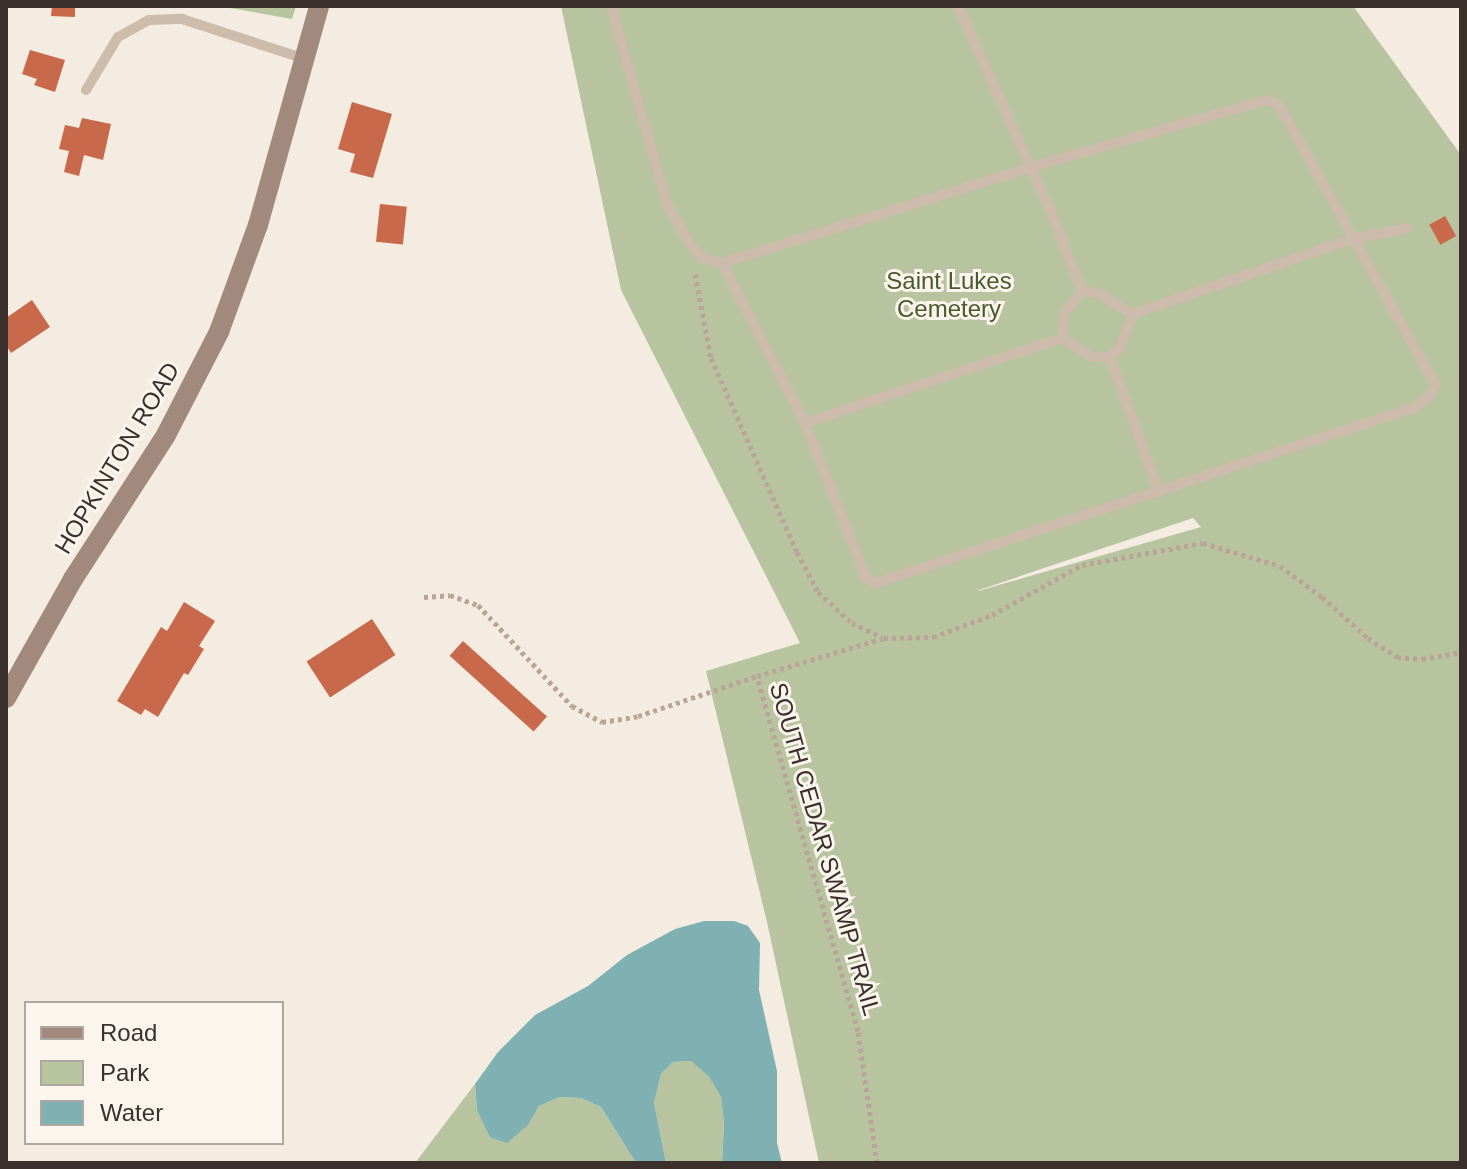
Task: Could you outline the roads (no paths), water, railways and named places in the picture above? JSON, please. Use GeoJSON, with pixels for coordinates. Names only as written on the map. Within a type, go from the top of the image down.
{"type":"FeatureCollection","features":[{"type":"Feature","properties":{"kind":"main road","name":"HOPKINTON ROAD"},"geometry":{"type":"LineString","coordinates":[[6,698],[73,579],[138,484],[201,372],[258,225],[319,6]]}},
{"type":"Feature","properties":{"kind":"lane"},"geometry":{"type":"LineString","coordinates":[[611,6],[667,204],[690,245],[705,259],[722,263],[1029,168],[1267,100],[1279,105],[1352,239],[1434,376],[1435,384],[1430,396],[1413,408],[876,583],[866,578],[805,423],[722,263]]}},
{"type":"Feature","properties":{"kind":"lane"},"geometry":{"type":"LineString","coordinates":[[958,6],[1082,291]]}},
{"type":"Feature","properties":{"kind":"lane"},"geometry":{"type":"LineString","coordinates":[[86,90],[118,37],[149,20],[182,19],[305,59]]}},
{"type":"Feature","properties":{"kind":"lane"},"geometry":{"type":"LineString","coordinates":[[1133,314],[1352,239],[1408,228]]}},
{"type":"Feature","properties":{"kind":"lane"},"geometry":{"type":"LineString","coordinates":[[1082,291],[1099,293],[1133,314]]}},
{"type":"Feature","properties":{"kind":"lane"},"geometry":{"type":"LineString","coordinates":[[1062,338],[1065,313],[1082,291]]}},
{"type":"Feature","properties":{"kind":"lane"},"geometry":{"type":"LineString","coordinates":[[1062,338],[1092,357],[1110,357],[1120,348],[1133,314]]}},
{"type":"Feature","properties":{"kind":"lane"},"geometry":{"type":"LineString","coordinates":[[805,423],[1062,338]]}},
{"type":"Feature","properties":{"kind":"lane"},"geometry":{"type":"LineString","coordinates":[[1110,357],[1159,492]]}},
{"type":"Feature","properties":{"kind":"water"},"geometry":{"type":"Polygon","coordinates":[[[704,921],[734,921],[748,926],[760,943],[759,990],[777,1071],[777,1143],[782,1163],[722,1163],[724,1123],[721,1097],[709,1077],[691,1061],[673,1062],[661,1074],[654,1103],[666,1163],[636,1163],[601,1107],[581,1098],[560,1097],[539,1106],[529,1124],[507,1143],[490,1137],[477,1110],[475,1084],[498,1052],[535,1015],[588,986],[627,955],[675,929],[704,921]]]}},
{"type":"Feature","properties":{"kind":"park label","name":"Saint Lukes Cemetery"},"geometry":{"type":"Point","coordinates":[949,295]}}]}
